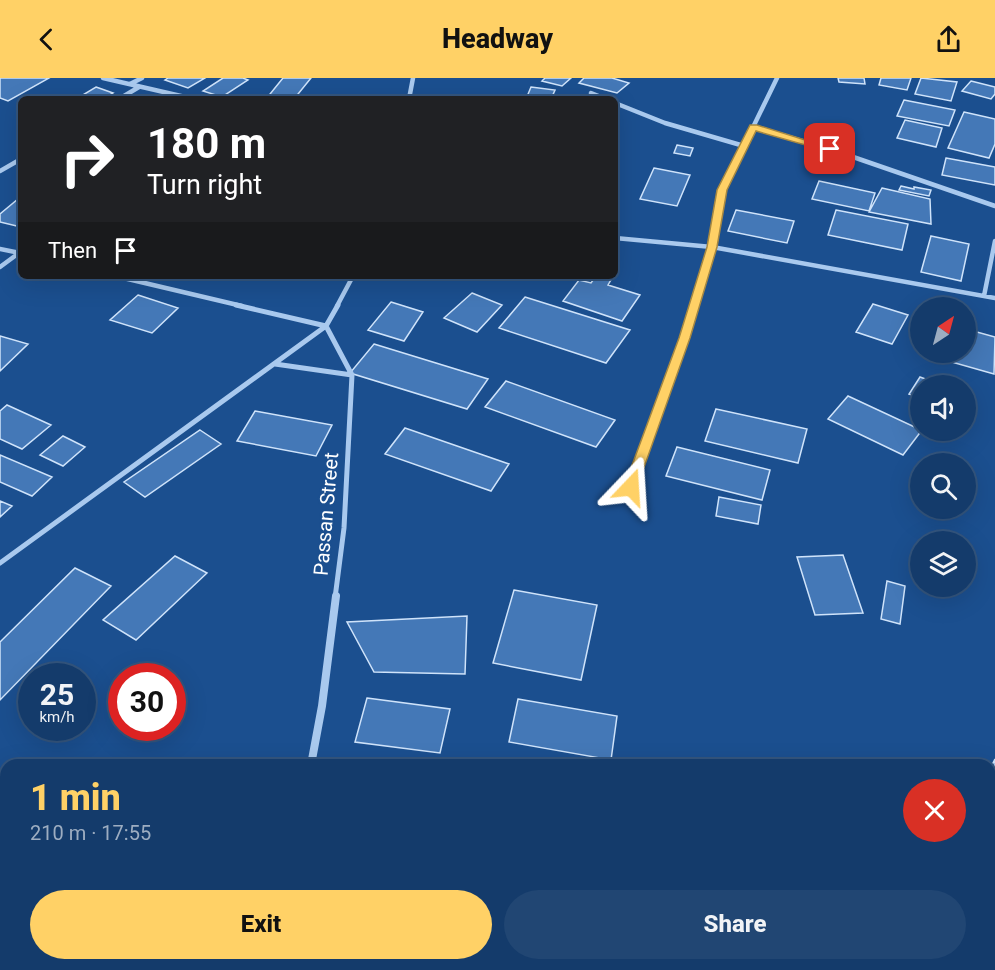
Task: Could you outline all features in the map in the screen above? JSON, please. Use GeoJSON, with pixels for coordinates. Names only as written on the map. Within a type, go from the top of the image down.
{"type":"FeatureCollection","features":[{"type":"Feature","properties":{"kind":"street"},"geometry":{"type":"LineString","coordinates":[[104,78],[180,96]]}},
{"type":"Feature","properties":{"kind":"street"},"geometry":{"type":"LineString","coordinates":[[130,84],[142,78]]}},
{"type":"Feature","properties":{"kind":"street"},"geometry":{"type":"LineString","coordinates":[[410,96],[413,78]]}},
{"type":"Feature","properties":{"kind":"street"},"geometry":{"type":"LineString","coordinates":[[631,487],[685,338],[712,247],[722,190],[777,78]]}},
{"type":"Feature","properties":{"kind":"street"},"geometry":{"type":"LineString","coordinates":[[124,96],[139,87]]}},
{"type":"Feature","properties":{"kind":"street"},"geometry":{"type":"LineString","coordinates":[[591,93],[598,96]]}},
{"type":"Feature","properties":{"kind":"street"},"geometry":{"type":"LineString","coordinates":[[618,104],[665,123],[744,146]]}},
{"type":"Feature","properties":{"kind":"street"},"geometry":{"type":"LineString","coordinates":[[754,127],[830,149],[995,206]]}},
{"type":"Feature","properties":{"kind":"street"},"geometry":{"type":"LineString","coordinates":[[0,171],[18,161]]}},
{"type":"Feature","properties":{"kind":"street"},"geometry":{"type":"LineString","coordinates":[[618,238],[712,247],[995,298]]}},
{"type":"Feature","properties":{"kind":"street"},"geometry":{"type":"LineString","coordinates":[[984,296],[995,242]]}},
{"type":"Feature","properties":{"kind":"street"},"geometry":{"type":"LineString","coordinates":[[0,249],[18,253]]}},
{"type":"Feature","properties":{"kind":"street"},"geometry":{"type":"LineString","coordinates":[[0,267],[18,254]]}},
{"type":"Feature","properties":{"kind":"street"},"geometry":{"type":"LineString","coordinates":[[128,279],[326,326],[352,375]]}},
{"type":"Feature","properties":{"kind":"street"},"geometry":{"type":"LineString","coordinates":[[0,563],[326,326],[351,279]]}},
{"type":"Feature","properties":{"kind":"street"},"geometry":{"type":"LineString","coordinates":[[275,364],[352,375]]}},
{"type":"Feature","properties":{"kind":"street","name":"Passan Street"},"geometry":{"type":"LineString","coordinates":[[312,759],[322,706],[344,528],[352,375]]}},
{"type":"Feature","properties":{"kind":"building"},"geometry":{"type":"Polygon","coordinates":[[[0,78],[49,78],[8,101],[0,98],[0,78]]]}},
{"type":"Feature","properties":{"kind":"building"},"geometry":{"type":"Polygon","coordinates":[[[168,78],[205,78],[188,88],[165,80],[168,78]]]}},
{"type":"Feature","properties":{"kind":"building"},"geometry":{"type":"Polygon","coordinates":[[[223,78],[248,80],[224,96],[203,91],[223,78]]]}},
{"type":"Feature","properties":{"kind":"building"},"geometry":{"type":"Polygon","coordinates":[[[283,78],[311,78],[296,96],[268,96],[283,78]]]}},
{"type":"Feature","properties":{"kind":"building"},"geometry":{"type":"Polygon","coordinates":[[[545,78],[571,78],[562,86],[542,81],[545,78]]]}},
{"type":"Feature","properties":{"kind":"building"},"geometry":{"type":"Polygon","coordinates":[[[584,78],[612,78],[629,83],[617,93],[579,83],[584,78]]]}},
{"type":"Feature","properties":{"kind":"building"},"geometry":{"type":"Polygon","coordinates":[[[838,78],[864,78],[865,84],[839,82],[838,78]]]}},
{"type":"Feature","properties":{"kind":"building"},"geometry":{"type":"Polygon","coordinates":[[[881,78],[911,78],[907,90],[879,85],[881,78]]]}},
{"type":"Feature","properties":{"kind":"building"},"geometry":{"type":"Polygon","coordinates":[[[921,78],[957,82],[951,101],[915,94],[921,78]]]}},
{"type":"Feature","properties":{"kind":"building"},"geometry":{"type":"Polygon","coordinates":[[[971,81],[995,87],[995,94],[991,99],[962,91],[971,81]]]}},
{"type":"Feature","properties":{"kind":"building"},"geometry":{"type":"Polygon","coordinates":[[[96,87],[113,93],[108,96],[81,96],[96,87]]]}},
{"type":"Feature","properties":{"kind":"building"},"geometry":{"type":"Polygon","coordinates":[[[531,87],[555,90],[552,96],[527,96],[531,87]]]}},
{"type":"Feature","properties":{"kind":"building"},"geometry":{"type":"Polygon","coordinates":[[[904,100],[955,110],[949,126],[897,116],[904,100]]]}},
{"type":"Feature","properties":{"kind":"building"},"geometry":{"type":"Polygon","coordinates":[[[964,112],[995,119],[995,144],[989,158],[948,148],[964,112]]]}},
{"type":"Feature","properties":{"kind":"building"},"geometry":{"type":"Polygon","coordinates":[[[905,120],[942,128],[936,147],[897,138],[905,120]]]}},
{"type":"Feature","properties":{"kind":"building"},"geometry":{"type":"Polygon","coordinates":[[[677,145],[693,148],[690,156],[674,153],[677,145]]]}},
{"type":"Feature","properties":{"kind":"building"},"geometry":{"type":"Polygon","coordinates":[[[946,158],[995,167],[995,185],[942,175],[946,158]]]}},
{"type":"Feature","properties":{"kind":"building"},"geometry":{"type":"Polygon","coordinates":[[[654,168],[690,175],[677,206],[640,199],[654,168]]]}},
{"type":"Feature","properties":{"kind":"building"},"geometry":{"type":"Polygon","coordinates":[[[819,181],[875,193],[869,211],[812,199],[819,181]]]}},
{"type":"Feature","properties":{"kind":"building"},"geometry":{"type":"Polygon","coordinates":[[[901,186],[931,190],[929,196],[899,190],[901,186]]]}},
{"type":"Feature","properties":{"kind":"building"},"geometry":{"type":"Polygon","coordinates":[[[882,188],[930,199],[931,224],[869,212],[882,188]]]}},
{"type":"Feature","properties":{"kind":"building"},"geometry":{"type":"Polygon","coordinates":[[[18,199],[18,226],[0,222],[0,214],[18,199]]]}},
{"type":"Feature","properties":{"kind":"building"},"geometry":{"type":"Polygon","coordinates":[[[736,210],[794,221],[787,243],[728,231],[736,210]]]}},
{"type":"Feature","properties":{"kind":"building"},"geometry":{"type":"Polygon","coordinates":[[[836,210],[908,224],[902,250],[828,235],[836,210]]]}},
{"type":"Feature","properties":{"kind":"building"},"geometry":{"type":"Polygon","coordinates":[[[931,236],[969,244],[961,281],[921,272],[931,236]]]}},
{"type":"Feature","properties":{"kind":"building"},"geometry":{"type":"Polygon","coordinates":[[[594,279],[611,279],[608,285],[640,295],[622,321],[563,301],[579,280],[591,283],[594,279]]]}},
{"type":"Feature","properties":{"kind":"building"},"geometry":{"type":"Polygon","coordinates":[[[472,293],[502,305],[477,332],[444,318],[472,293]]]}},
{"type":"Feature","properties":{"kind":"building"},"geometry":{"type":"Polygon","coordinates":[[[138,295],[178,308],[152,333],[110,320],[138,295]]]}},
{"type":"Feature","properties":{"kind":"building"},"geometry":{"type":"Polygon","coordinates":[[[525,297],[630,330],[606,363],[499,328],[525,297]]]}},
{"type":"Feature","properties":{"kind":"building"},"geometry":{"type":"Polygon","coordinates":[[[391,302],[423,312],[404,341],[368,330],[391,302]]]}},
{"type":"Feature","properties":{"kind":"building"},"geometry":{"type":"Polygon","coordinates":[[[873,304],[908,315],[892,344],[856,332],[873,304]]]}},
{"type":"Feature","properties":{"kind":"building"},"geometry":{"type":"Polygon","coordinates":[[[976,332],[995,337],[994,374],[955,363],[976,363],[976,332]]]}},
{"type":"Feature","properties":{"kind":"building"},"geometry":{"type":"Polygon","coordinates":[[[0,336],[28,344],[0,371],[0,336]]]}},
{"type":"Feature","properties":{"kind":"building"},"geometry":{"type":"Polygon","coordinates":[[[374,344],[488,379],[467,409],[350,373],[374,344]]]}},
{"type":"Feature","properties":{"kind":"building"},"geometry":{"type":"Polygon","coordinates":[[[506,381],[615,420],[596,447],[485,407],[506,381]]]}},
{"type":"Feature","properties":{"kind":"building"},"geometry":{"type":"Polygon","coordinates":[[[848,396],[910,424],[910,441],[914,441],[903,455],[828,419],[848,396]]]}},
{"type":"Feature","properties":{"kind":"building"},"geometry":{"type":"Polygon","coordinates":[[[7,405],[51,425],[22,449],[0,439],[0,411],[7,405]]]}},
{"type":"Feature","properties":{"kind":"building"},"geometry":{"type":"Polygon","coordinates":[[[716,409],[807,429],[798,463],[705,441],[716,409]]]}},
{"type":"Feature","properties":{"kind":"building"},"geometry":{"type":"Polygon","coordinates":[[[255,411],[332,425],[316,456],[237,441],[255,411]]]}},
{"type":"Feature","properties":{"kind":"building"},"geometry":{"type":"Polygon","coordinates":[[[405,428],[509,464],[491,491],[385,454],[405,428]]]}},
{"type":"Feature","properties":{"kind":"building"},"geometry":{"type":"Polygon","coordinates":[[[200,430],[221,444],[145,497],[124,482],[200,430]]]}},
{"type":"Feature","properties":{"kind":"building"},"geometry":{"type":"Polygon","coordinates":[[[63,436],[85,447],[63,466],[40,455],[63,436]]]}},
{"type":"Feature","properties":{"kind":"building"},"geometry":{"type":"Polygon","coordinates":[[[677,447],[770,470],[762,500],[666,476],[677,447]]]}},
{"type":"Feature","properties":{"kind":"building"},"geometry":{"type":"Polygon","coordinates":[[[0,455],[52,477],[32,496],[0,482],[0,455]]]}},
{"type":"Feature","properties":{"kind":"building"},"geometry":{"type":"Polygon","coordinates":[[[719,497],[761,505],[758,524],[716,516],[719,497]]]}},
{"type":"Feature","properties":{"kind":"building"},"geometry":{"type":"Polygon","coordinates":[[[0,501],[12,506],[0,517],[0,501]]]}},
{"type":"Feature","properties":{"kind":"building"},"geometry":{"type":"Polygon","coordinates":[[[843,555],[863,613],[815,615],[797,557],[843,555]]]}},
{"type":"Feature","properties":{"kind":"building"},"geometry":{"type":"Polygon","coordinates":[[[175,556],[207,573],[136,640],[103,620],[175,556]]]}},
{"type":"Feature","properties":{"kind":"building"},"geometry":{"type":"Polygon","coordinates":[[[75,568],[111,586],[36,663],[18,663],[18,682],[0,700],[0,642],[75,568]]]}},
{"type":"Feature","properties":{"kind":"building"},"geometry":{"type":"Polygon","coordinates":[[[887,581],[905,586],[900,624],[881,619],[887,581]]]}},
{"type":"Feature","properties":{"kind":"building"},"geometry":{"type":"Polygon","coordinates":[[[514,590],[597,605],[581,680],[493,663],[514,590]]]}},
{"type":"Feature","properties":{"kind":"building"},"geometry":{"type":"Polygon","coordinates":[[[467,616],[465,674],[374,672],[347,622],[467,616]]]}},
{"type":"Feature","properties":{"kind":"building"},"geometry":{"type":"Polygon","coordinates":[[[367,698],[450,709],[440,753],[355,742],[367,698]]]}},
{"type":"Feature","properties":{"kind":"building"},"geometry":{"type":"Polygon","coordinates":[[[518,699],[617,716],[611,759],[509,742],[518,699]]]}},
{"type":"Feature","properties":{"kind":"route"},"geometry":{"type":"LineString","coordinates":[[631,487],[685,338],[712,247],[722,190],[754,127],[830,149]]}}]}
